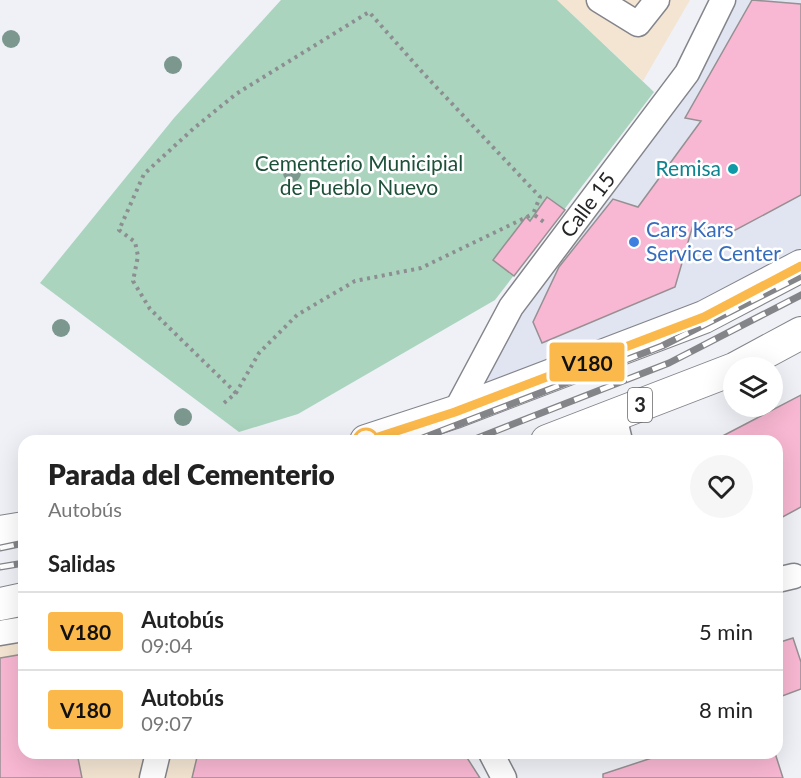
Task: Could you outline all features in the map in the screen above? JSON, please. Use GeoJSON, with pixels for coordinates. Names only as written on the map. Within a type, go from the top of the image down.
{"type":"FeatureCollection","features":[{"type":"Feature","properties":{"kind":"main road"},"geometry":{"type":"LineString","coordinates":[[384,435],[455,412],[704,317],[801,266]]}},
{"type":"Feature","properties":{"kind":"main road","name":"3"},"geometry":{"type":"LineString","coordinates":[[756,357],[801,333]]}},
{"type":"Feature","properties":{"kind":"main road","name":"3"},"geometry":{"type":"LineString","coordinates":[[580,435],[617,428],[723,374]]}},
{"type":"Feature","properties":{"kind":"main road"},"geometry":{"type":"LineString","coordinates":[[0,532],[18,529]]}},
{"type":"Feature","properties":{"kind":"main road"},"geometry":{"type":"LineString","coordinates":[[0,604],[18,600]]}},
{"type":"Feature","properties":{"kind":"street"},"geometry":{"type":"LineString","coordinates":[[599,0],[638,24],[657,0]]}},
{"type":"Feature","properties":{"kind":"street","name":"Calle 15"},"geometry":{"type":"LineString","coordinates":[[455,412],[510,307],[687,74],[723,0]]}},
{"type":"Feature","properties":{"kind":"street"},"geometry":{"type":"LineString","coordinates":[[0,633],[18,630]]}},
{"type":"Feature","properties":{"kind":"street"},"geometry":{"type":"LineString","coordinates":[[152,778],[157,759]]}},
{"type":"Feature","properties":{"kind":"street"},"geometry":{"type":"LineString","coordinates":[[494,759],[504,778]]}},
{"type":"Feature","properties":{"kind":"path"},"geometry":{"type":"LineString","coordinates":[[224,403],[236,393],[259,353],[297,315],[355,280],[420,268],[533,214],[540,197],[369,12],[236,94],[193,129],[144,174],[118,230],[135,242],[138,256],[133,281],[150,309],[236,393]]}},
{"type":"Feature","properties":{"kind":"path"},"geometry":{"type":"LineString","coordinates":[[533,214],[564,237]]}},
{"type":"Feature","properties":{"kind":"shaded area"},"geometry":{"type":"Polygon","coordinates":[[[557,0],[690,0],[643,81],[557,0]]]}},
{"type":"Feature","properties":{"kind":"shaded area"},"geometry":{"type":"Polygon","coordinates":[[[723,0],[801,0],[801,266],[455,412],[482,361],[687,74],[723,0]]]}},
{"type":"Feature","properties":{"kind":"shaded area"},"geometry":{"type":"Polygon","coordinates":[[[18,618],[18,759],[315,759],[311,778],[0,778],[0,621],[18,618]]]}},
{"type":"Feature","properties":{"kind":"green space","name":"Cementerio Municipial de Pueblo Nuevo"},"geometry":{"type":"Polygon","coordinates":[[[281,0],[557,0],[654,92],[495,300],[298,414],[239,432],[40,283],[174,118],[281,0]]]}},
{"type":"Feature","properties":{"kind":"building"},"geometry":{"type":"Polygon","coordinates":[[[752,0],[801,4],[801,195],[728,234],[693,225],[675,287],[542,343],[533,322],[559,267],[613,199],[638,207],[701,121],[685,118],[752,0]]]}},
{"type":"Feature","properties":{"kind":"building"},"geometry":{"type":"Polygon","coordinates":[[[547,197],[565,210],[514,276],[493,260],[526,217],[530,221],[547,197]]]}},
{"type":"Feature","properties":{"kind":"building"},"geometry":{"type":"Polygon","coordinates":[[[801,395],[801,507],[783,517],[783,435],[724,435],[759,417],[783,417],[783,404],[801,395]]]}},
{"type":"Feature","properties":{"kind":"building"},"geometry":{"type":"Polygon","coordinates":[[[793,638],[801,662],[801,689],[783,696],[783,641],[793,638]]]}},
{"type":"Feature","properties":{"kind":"building"},"geometry":{"type":"Polygon","coordinates":[[[18,655],[18,759],[78,759],[82,778],[0,778],[0,658],[18,655]]]}},
{"type":"Feature","properties":{"kind":"building"},"geometry":{"type":"Polygon","coordinates":[[[197,759],[468,759],[480,778],[192,778],[197,759]]]}},
{"type":"Feature","properties":{"kind":"building"},"geometry":{"type":"Polygon","coordinates":[[[649,759],[777,759],[783,778],[603,778],[603,774],[649,759]]]}},
{"type":"Feature","properties":{"kind":"railway"},"geometry":{"type":"LineString","coordinates":[[431,435],[662,346],[801,276]]}},
{"type":"Feature","properties":{"kind":"railway"},"geometry":{"type":"LineString","coordinates":[[485,435],[669,363],[801,295]]}},
{"type":"Feature","properties":{"kind":"railway"},"geometry":{"type":"LineString","coordinates":[[0,548],[18,544]]}},
{"type":"Feature","properties":{"kind":"railway"},"geometry":{"type":"LineString","coordinates":[[0,567],[18,564]]}},
{"type":"Feature","properties":{"kind":"bus line","name":"V180"},"geometry":{"type":"LineString","coordinates":[[384,435],[455,412],[704,317],[801,266]]}},
{"type":"Feature","properties":{"kind":"place","name":"Remisa"},"geometry":{"type":"Point","coordinates":[733,169]}},
{"type":"Feature","properties":{"kind":"place","name":"Cars Kars Service Center"},"geometry":{"type":"Point","coordinates":[634,242]}}]}
